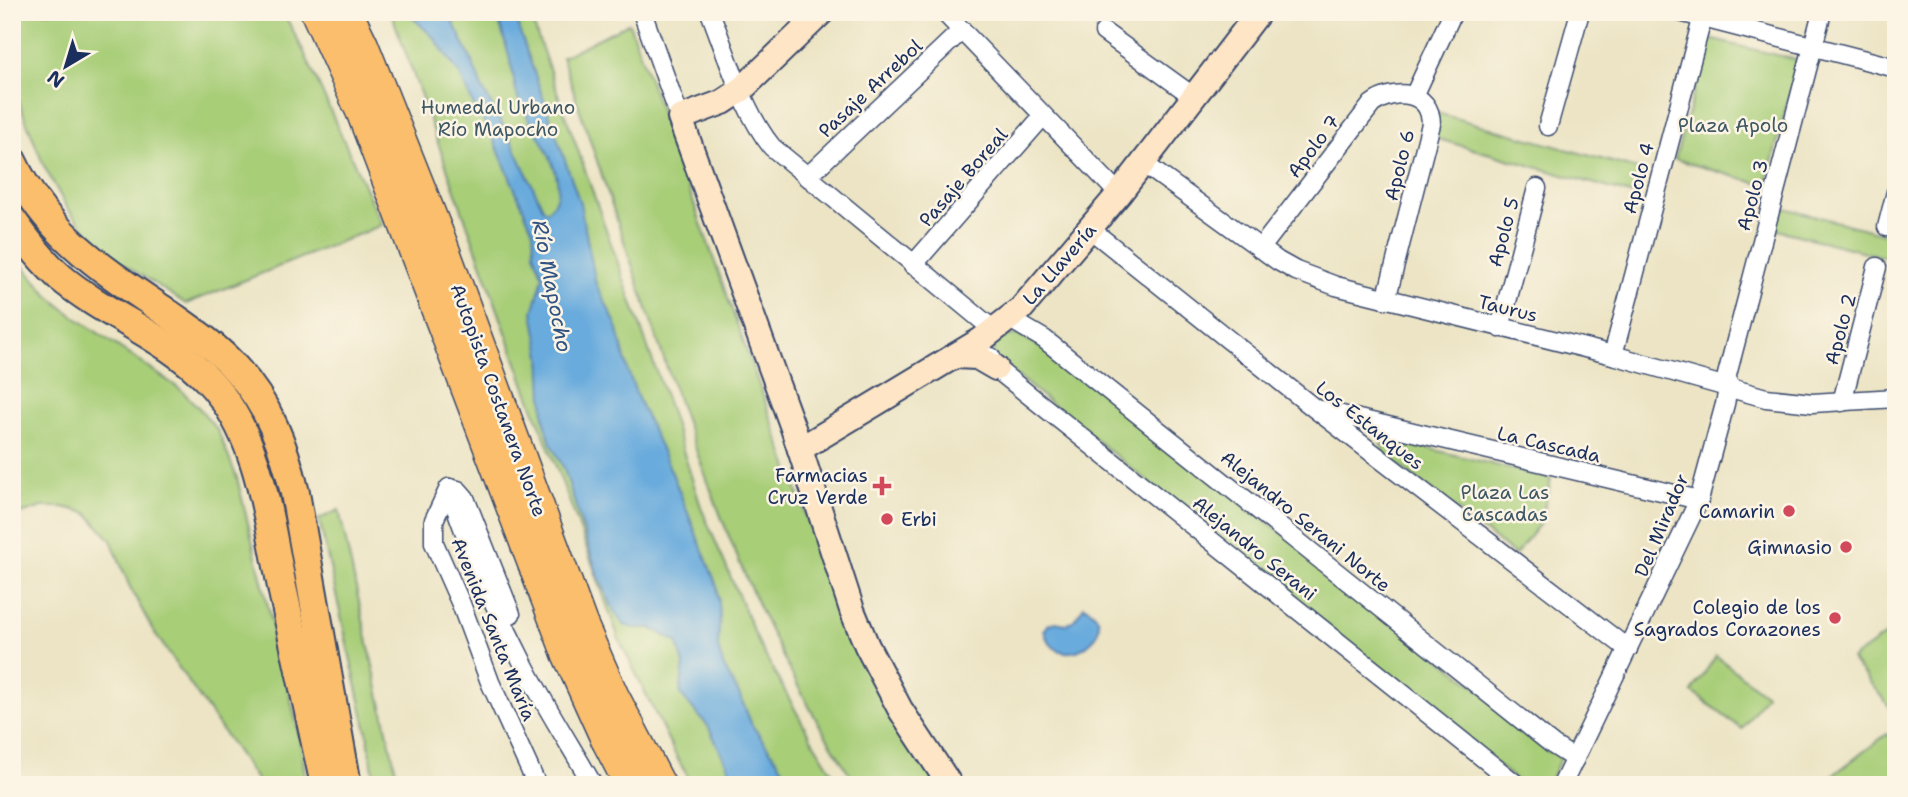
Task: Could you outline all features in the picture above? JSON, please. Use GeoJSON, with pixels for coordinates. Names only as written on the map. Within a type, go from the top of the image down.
{"type":"FeatureCollection","features":[{"type":"Feature","properties":{"kind":"highway","name":"Autopista Costanera Norte"},"geometry":{"type":"LineString","coordinates":[[317,12],[363,113],[568,653],[631,785]]}},
{"type":"Feature","properties":{"kind":"highway","name":"Autopista Costanera Norte"},"geometry":{"type":"LineString","coordinates":[[348,12],[440,241],[581,624],[612,695],[659,785]]}},
{"type":"Feature","properties":{"kind":"main road"},"geometry":{"type":"LineString","coordinates":[[12,161],[33,200],[60,233],[90,261],[219,352],[248,383],[268,414],[283,448],[295,493],[347,785]]}},
{"type":"Feature","properties":{"kind":"main road"},"geometry":{"type":"LineString","coordinates":[[12,220],[61,277],[172,349],[207,379],[221,394],[240,425],[258,477],[325,785]]}},
{"type":"Feature","properties":{"kind":"street"},"geometry":{"type":"LineString","coordinates":[[642,12],[800,449],[844,585],[867,646],[900,709],[950,785]]}},
{"type":"Feature","properties":{"kind":"street"},"geometry":{"type":"LineString","coordinates":[[710,12],[741,90],[765,139],[913,265],[999,327],[989,351],[996,368]]}},
{"type":"Feature","properties":{"kind":"street"},"geometry":{"type":"LineString","coordinates":[[680,118],[723,102],[741,90],[821,12]]}},
{"type":"Feature","properties":{"kind":"street"},"geometry":{"type":"LineString","coordinates":[[944,12],[1119,194]]}},
{"type":"Feature","properties":{"kind":"street"},"geometry":{"type":"LineString","coordinates":[[1414,96],[1453,12]]}},
{"type":"Feature","properties":{"kind":"street"},"geometry":{"type":"LineString","coordinates":[[1548,126],[1580,12]]}},
{"type":"Feature","properties":{"kind":"street"},"geometry":{"type":"LineString","coordinates":[[1680,12],[1703,15],[1896,68]]}},
{"type":"Feature","properties":{"kind":"street","name":"Apolo 3"},"geometry":{"type":"LineString","coordinates":[[1728,388],[1727,375],[1822,12]]}},
{"type":"Feature","properties":{"kind":"street","name":"La Llavería"},"geometry":{"type":"LineString","coordinates":[[800,449],[999,327],[1035,294],[1143,163],[1194,97],[1251,15]]}},
{"type":"Feature","properties":{"kind":"street","name":"Apolo 4"},"geometry":{"type":"LineString","coordinates":[[1613,355],[1703,15]]}},
{"type":"Feature","properties":{"kind":"street","name":"Pasaje Arrebol"},"geometry":{"type":"LineString","coordinates":[[807,177],[962,30]]}},
{"type":"Feature","properties":{"kind":"street"},"geometry":{"type":"LineString","coordinates":[[1104,32],[1194,97]]}},
{"type":"Feature","properties":{"kind":"street","name":"Apolo 7"},"geometry":{"type":"LineString","coordinates":[[1261,249],[1372,104],[1395,94],[1414,96]]}},
{"type":"Feature","properties":{"kind":"street","name":"Apolo 6"},"geometry":{"type":"LineString","coordinates":[[1386,300],[1431,124],[1429,109],[1414,96]]}},
{"type":"Feature","properties":{"kind":"street","name":"Pasaje Boreal"},"geometry":{"type":"LineString","coordinates":[[913,265],[1043,116]]}},
{"type":"Feature","properties":{"kind":"street","name":"Taurus"},"geometry":{"type":"LineString","coordinates":[[1143,163],[1261,249],[1314,279],[1386,300],[1613,355],[1788,402],[1896,398]]}},
{"type":"Feature","properties":{"kind":"street","name":"Apolo 5"},"geometry":{"type":"LineString","coordinates":[[1500,328],[1537,188]]}},
{"type":"Feature","properties":{"kind":"street"},"geometry":{"type":"LineString","coordinates":[[1887,227],[1896,192]]}},
{"type":"Feature","properties":{"kind":"street","name":"Los Estanques"},"geometry":{"type":"LineString","coordinates":[[1090,229],[1370,452],[1628,649]]}},
{"type":"Feature","properties":{"kind":"street","name":"Apolo 2"},"geometry":{"type":"LineString","coordinates":[[1842,402],[1877,267]]}},
{"type":"Feature","properties":{"kind":"street","name":"Alejandro Serani Norte"},"geometry":{"type":"LineString","coordinates":[[999,327],[1044,339],[1542,736],[1575,759]]}},
{"type":"Feature","properties":{"kind":"street"},"geometry":{"type":"LineString","coordinates":[[954,356],[977,357],[996,368]]}},
{"type":"Feature","properties":{"kind":"street","name":"Alejandro Serani"},"geometry":{"type":"LineString","coordinates":[[996,368],[1517,785]]}},
{"type":"Feature","properties":{"kind":"street","name":"Del Mirador"},"geometry":{"type":"LineString","coordinates":[[1562,785],[1699,500],[1728,388]]}},
{"type":"Feature","properties":{"kind":"street","name":"La Cascada"},"geometry":{"type":"LineString","coordinates":[[1314,408],[1699,500]]}},
{"type":"Feature","properties":{"kind":"street"},"geometry":{"type":"LineString","coordinates":[[1370,452],[1376,433],[1390,426]]}},
{"type":"Feature","properties":{"kind":"street","name":"Avenida Santa María"},"geometry":{"type":"LineString","coordinates":[[537,785],[490,682],[461,604],[434,543],[434,520],[449,488],[458,490],[466,498],[511,614],[566,736],[593,785]]}},
{"type":"Feature","properties":{"kind":"green space"},"geometry":{"type":"Polygon","coordinates":[[[12,12],[283,12],[303,50],[382,225],[186,304],[115,258],[98,244],[67,208],[43,164],[12,84],[12,12]]]}},
{"type":"Feature","properties":{"kind":"green space","name":"Humedal Urbano Río Mapocho"},"geometry":{"type":"Polygon","coordinates":[[[391,12],[529,12],[670,410],[702,510],[760,646],[840,785],[693,785],[678,760],[619,639],[391,12]]]}},
{"type":"Feature","properties":{"kind":"green space"},"geometry":{"type":"Polygon","coordinates":[[[629,23],[842,616],[938,785],[857,785],[794,678],[741,566],[675,392],[562,57],[629,23]]]}},
{"type":"Feature","properties":{"kind":"green space","name":"Plaza Apolo"},"geometry":{"type":"Polygon","coordinates":[[[1709,39],[1798,60],[1766,186],[1675,159],[1709,39]]]}},
{"type":"Feature","properties":{"kind":"green space","name":"Plaza Apolo"},"geometry":{"type":"Polygon","coordinates":[[[1437,113],[1644,171],[1637,196],[1431,137],[1437,113]]]}},
{"type":"Feature","properties":{"kind":"green space"},"geometry":{"type":"Polygon","coordinates":[[[1777,206],[1896,237],[1896,260],[1770,228],[1777,206]]]}},
{"type":"Feature","properties":{"kind":"green space"},"geometry":{"type":"Polygon","coordinates":[[[12,253],[49,296],[72,315],[180,389],[218,431],[237,478],[301,742],[306,785],[260,785],[152,629],[129,585],[111,540],[87,513],[63,507],[42,507],[12,517],[12,253]]]}},
{"type":"Feature","properties":{"kind":"green space"},"geometry":{"type":"Polygon","coordinates":[[[1019,335],[1062,359],[1562,755],[1548,785],[1522,785],[995,358],[992,345],[1000,336],[1019,335]]]}},
{"type":"Feature","properties":{"kind":"green space","name":"Plaza Las Cascadas"},"geometry":{"type":"Polygon","coordinates":[[[1387,438],[1551,479],[1541,522],[1515,555],[1384,454],[1381,444],[1387,438]]]}},
{"type":"Feature","properties":{"kind":"green space"},"geometry":{"type":"Polygon","coordinates":[[[339,510],[399,785],[375,785],[368,736],[319,519],[339,510]]]}},
{"type":"Feature","properties":{"kind":"green space"},"geometry":{"type":"Polygon","coordinates":[[[1896,628],[1896,715],[1851,659],[1896,628]]]}},
{"type":"Feature","properties":{"kind":"green space"},"geometry":{"type":"Polygon","coordinates":[[[1716,656],[1766,695],[1742,729],[1692,692],[1716,656]]]}},
{"type":"Feature","properties":{"kind":"green space"},"geometry":{"type":"Polygon","coordinates":[[[1887,734],[1896,746],[1896,785],[1820,785],[1887,734]]]}},
{"type":"Feature","properties":{"kind":"water","name":"Río Mapocho"},"geometry":{"type":"Polygon","coordinates":[[[407,12],[448,12],[482,88],[511,140],[543,208],[547,211],[556,199],[558,185],[555,170],[518,98],[496,12],[513,12],[580,203],[596,284],[617,326],[628,371],[639,401],[672,473],[717,586],[720,614],[718,647],[723,665],[752,725],[787,774],[801,785],[737,785],[708,726],[680,694],[684,664],[677,642],[651,628],[624,625],[615,613],[597,573],[564,469],[551,444],[544,419],[541,356],[533,312],[543,277],[534,253],[533,231],[490,131],[476,111],[460,75],[435,39],[407,12]]]}},
{"type":"Feature","properties":{"kind":"water"},"geometry":{"type":"Polygon","coordinates":[[[1084,606],[1096,616],[1099,627],[1095,637],[1086,646],[1074,651],[1062,651],[1051,645],[1044,630],[1049,624],[1067,624],[1074,620],[1084,606]]]}},
{"type":"Feature","properties":{"kind":"place","name":"Farmacias Cruz Verde"},"geometry":{"type":"Point","coordinates":[882,486]}},
{"type":"Feature","properties":{"kind":"place","name":"Camarin"},"geometry":{"type":"Point","coordinates":[1789,511]}},
{"type":"Feature","properties":{"kind":"place","name":"Erbi"},"geometry":{"type":"Point","coordinates":[887,519]}},
{"type":"Feature","properties":{"kind":"place","name":"Gimnasio"},"geometry":{"type":"Point","coordinates":[1846,547]}},
{"type":"Feature","properties":{"kind":"place","name":"Colegio de los Sagrados Corazones"},"geometry":{"type":"Point","coordinates":[1835,618]}}]}
